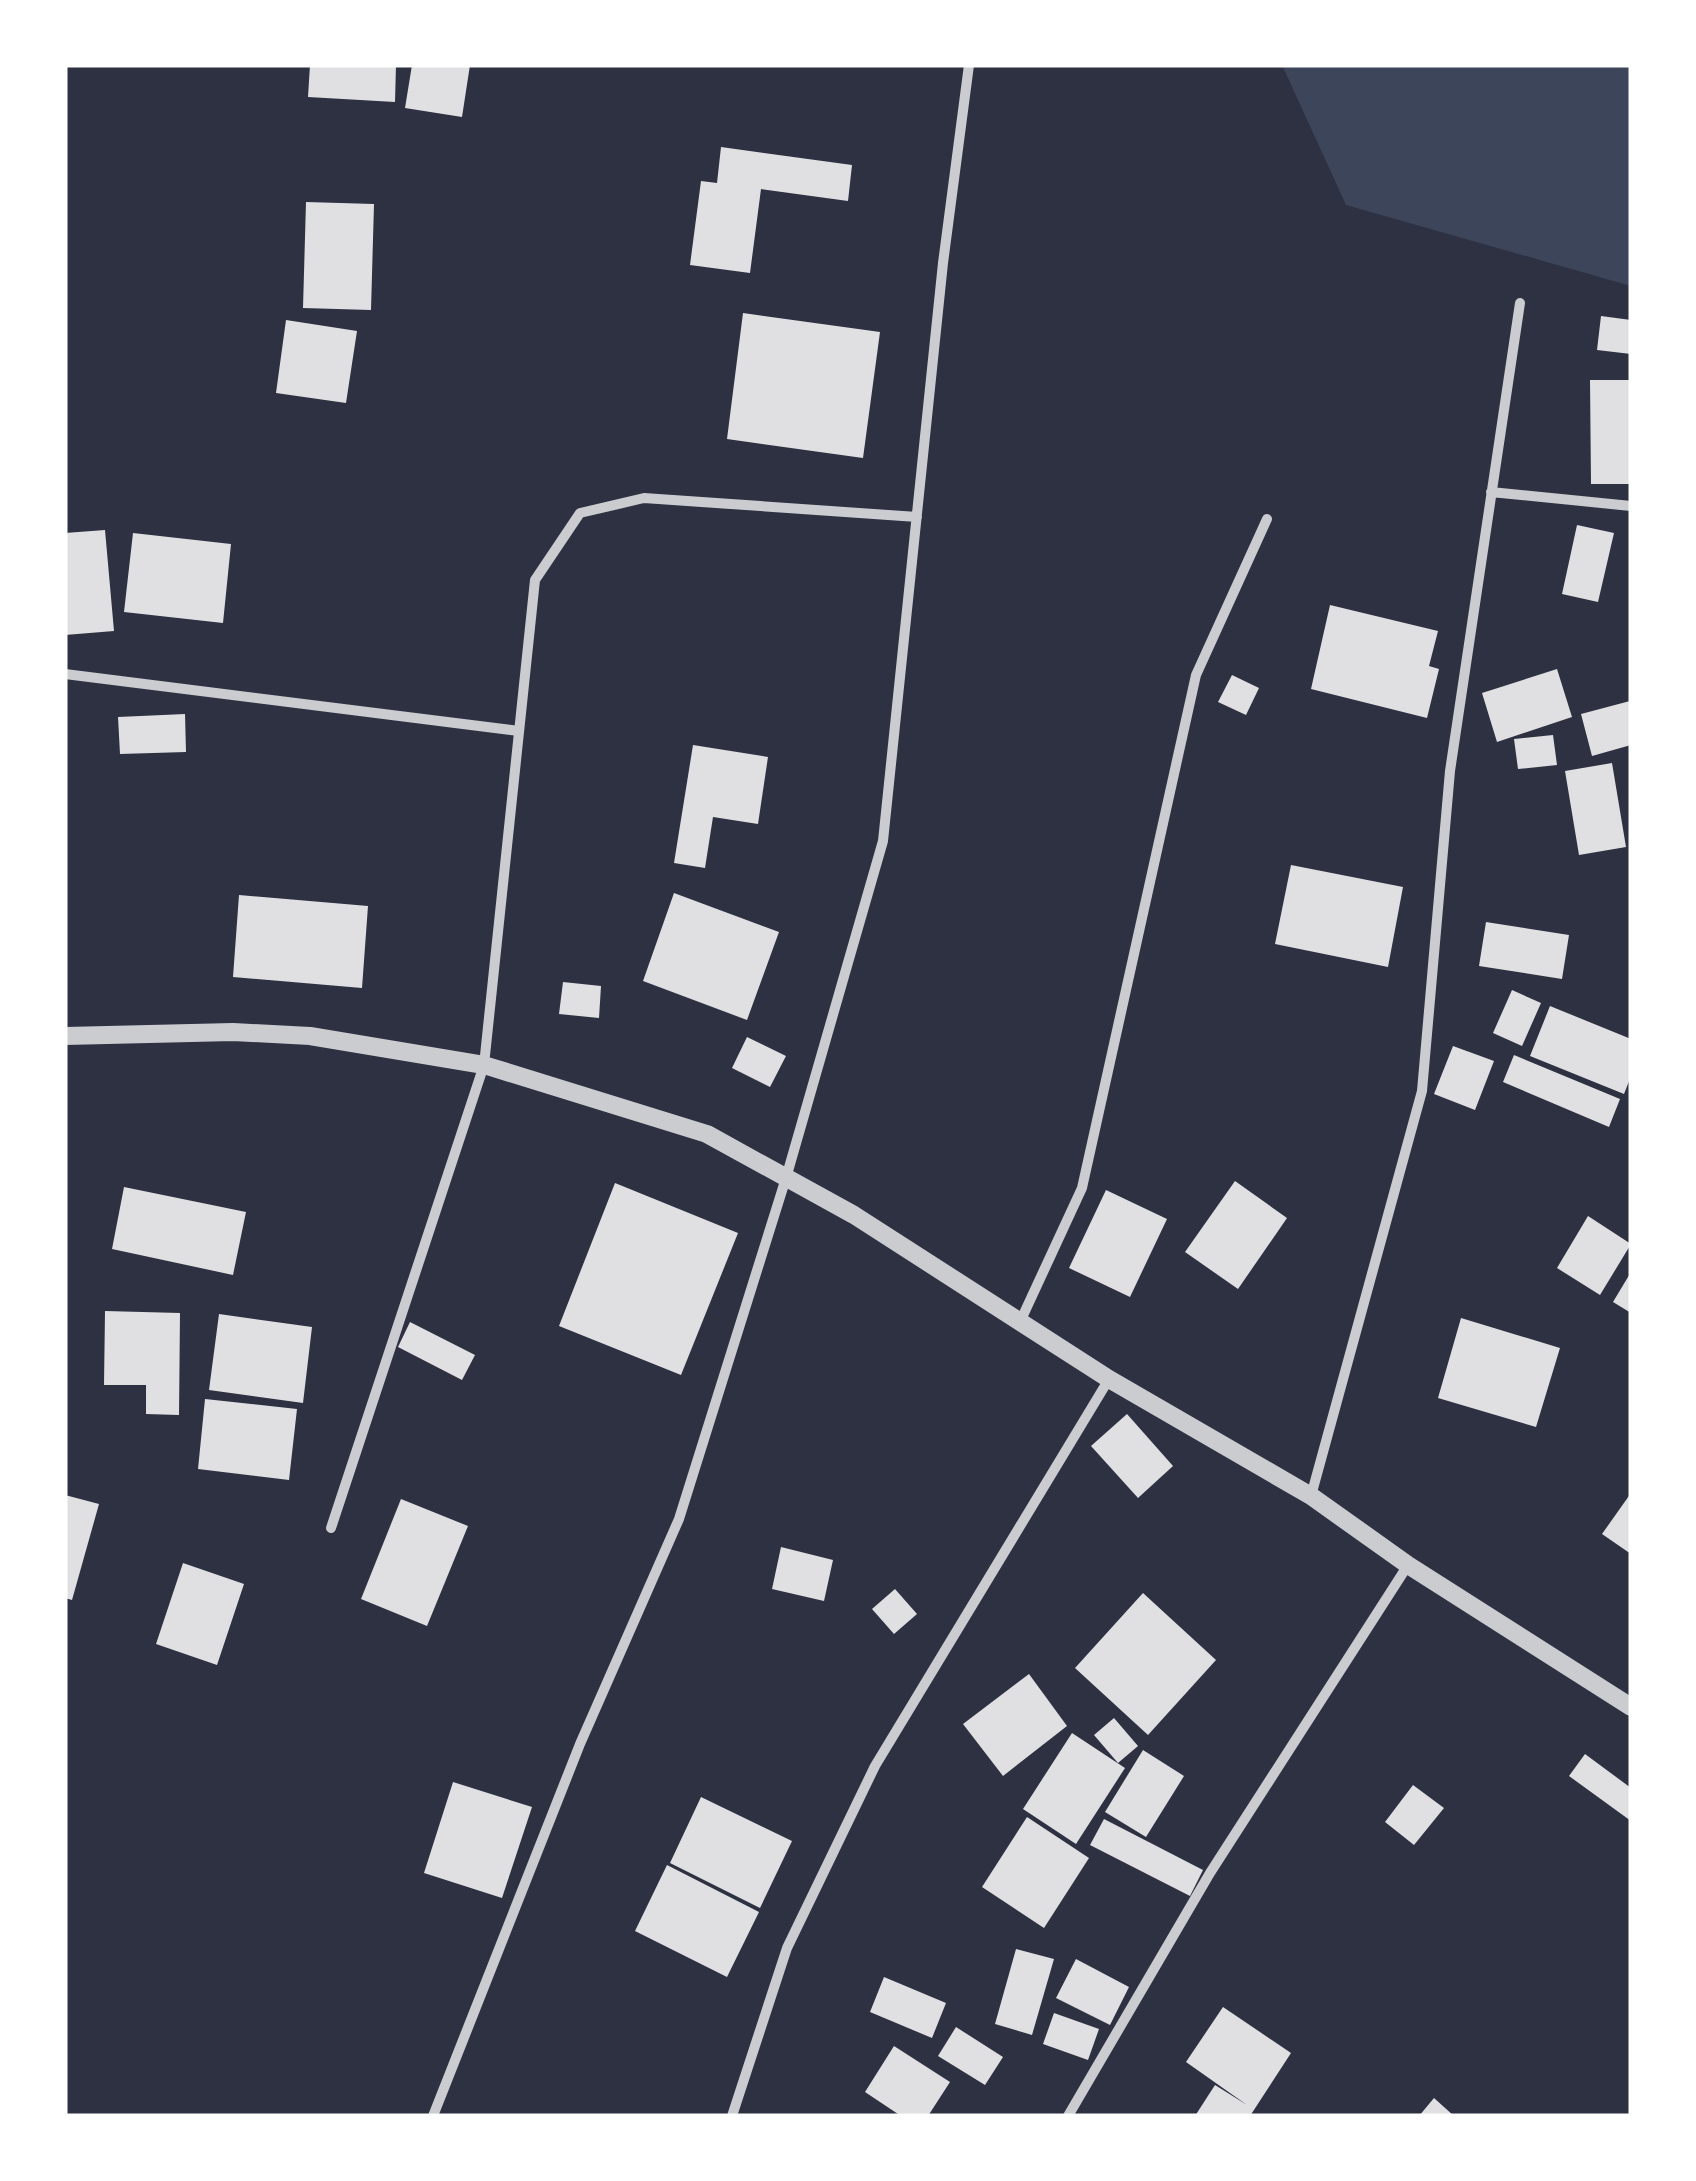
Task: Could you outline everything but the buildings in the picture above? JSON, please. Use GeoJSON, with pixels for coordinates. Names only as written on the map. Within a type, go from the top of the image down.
{"type":"FeatureCollection","features":[{"type":"Feature","properties":{"kind":"street"},"geometry":{"type":"LineString","coordinates":[[433,2116],[580,1744],[679,1519],[786,1178],[883,841],[969,65]]}},
{"type":"Feature","properties":{"kind":"street"},"geometry":{"type":"LineString","coordinates":[[1311,1496],[1422,1091],[1450,771],[1520,302]]}},
{"type":"Feature","properties":{"kind":"street"},"geometry":{"type":"LineString","coordinates":[[1492,492],[1631,506]]}},
{"type":"Feature","properties":{"kind":"street"},"geometry":{"type":"LineString","coordinates":[[331,1528],[484,1065],[535,580],[580,514],[644,498],[917,517]]}},
{"type":"Feature","properties":{"kind":"street"},"geometry":{"type":"LineString","coordinates":[[1020,1322],[1082,1188],[1196,675],[1268,519]]}},
{"type":"Feature","properties":{"kind":"street"},"geometry":{"type":"LineString","coordinates":[[65,674],[519,731]]}},
{"type":"Feature","properties":{"kind":"street"},"geometry":{"type":"LineString","coordinates":[[65,1036],[234,1032],[310,1036],[484,1065],[706,1134],[854,1216],[1109,1380],[1311,1496],[1408,1565],[1631,1707]]}},
{"type":"Feature","properties":{"kind":"street"},"geometry":{"type":"LineString","coordinates":[[732,2116],[787,1948],[876,1766],[1109,1380]]}},
{"type":"Feature","properties":{"kind":"street"},"geometry":{"type":"LineString","coordinates":[[1068,2116],[1210,1874],[1408,1565]]}},
{"type":"Feature","properties":{"kind":"shaded area"},"geometry":{"type":"Polygon","coordinates":[[[1282,65],[1631,65],[1631,286],[1346,205],[1282,65]]]}}]}
